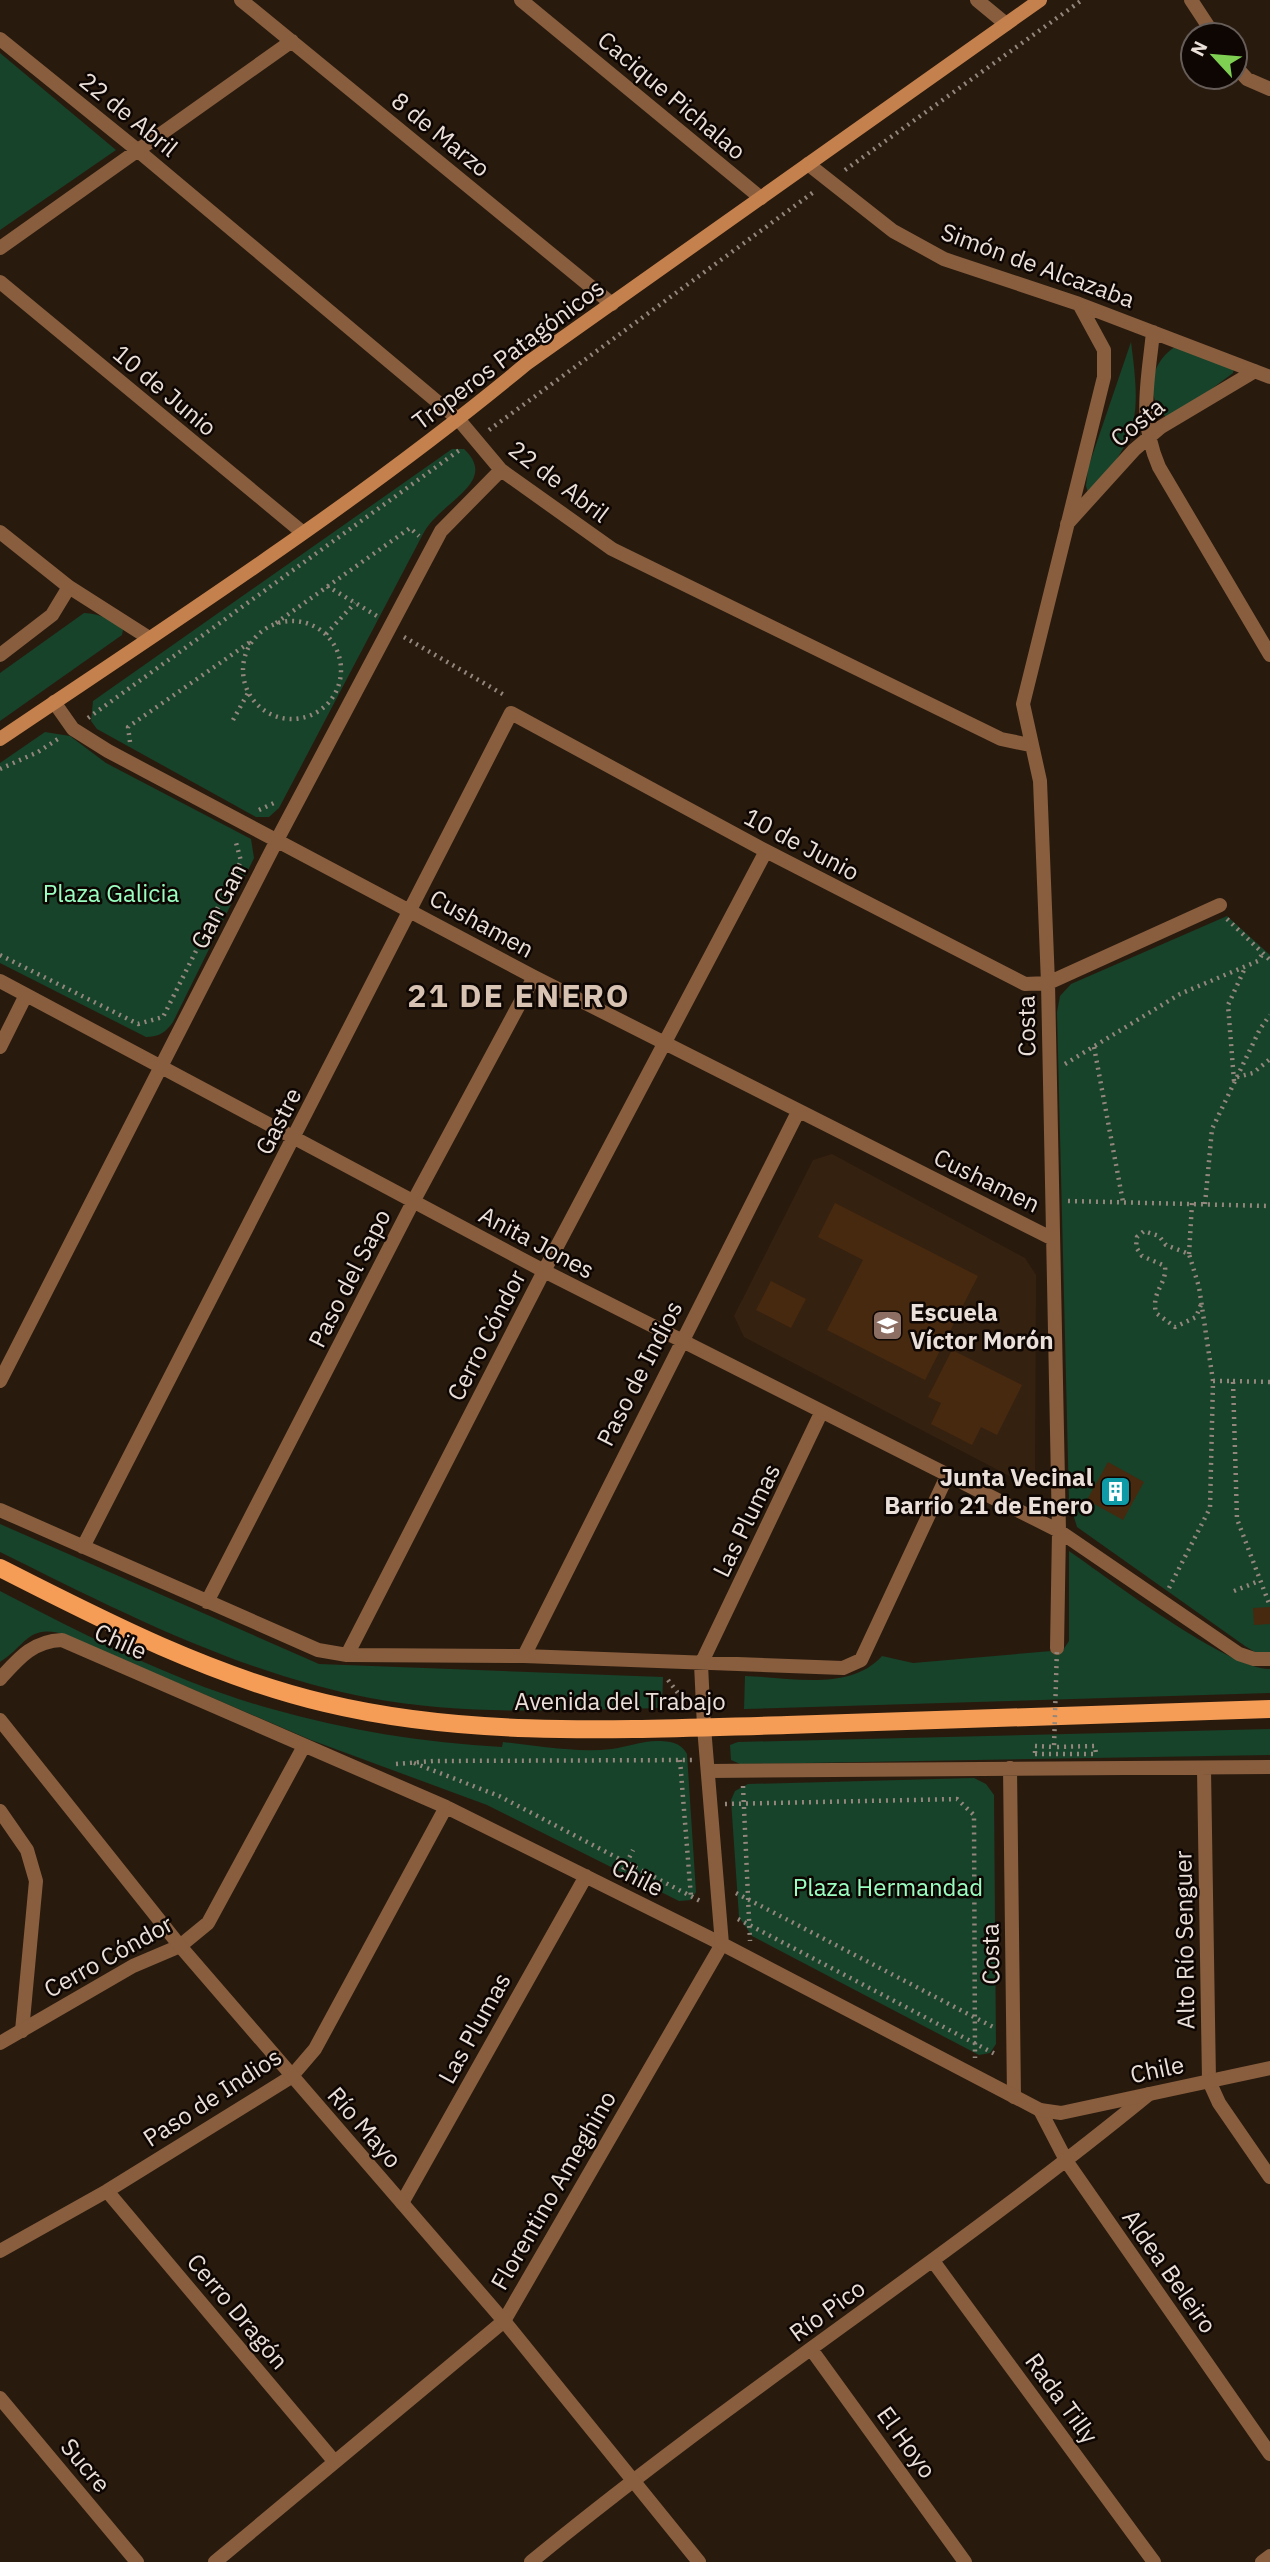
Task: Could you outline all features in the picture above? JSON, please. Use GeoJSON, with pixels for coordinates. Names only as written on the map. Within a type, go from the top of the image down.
{"type":"FeatureCollection","features":[{"type":"Feature","properties":{"kind":"main road","name":"Troperos Patagónicos"},"geometry":{"type":"LineString","coordinates":[[0,739],[302,532],[459,420],[526,364],[1040,0]]}},
{"type":"Feature","properties":{"kind":"main road","name":"Avenida del Trabajo"},"geometry":{"type":"LineString","coordinates":[[0,1568],[232,1676],[326,1703],[385,1715],[477,1725],[704,1727],[1270,1709]]}},
{"type":"Feature","properties":{"kind":"street","name":"8 de Marzo"},"geometry":{"type":"LineString","coordinates":[[241,0],[612,304]]}},
{"type":"Feature","properties":{"kind":"street","name":"Cacique Pichalao"},"geometry":{"type":"LineString","coordinates":[[521,0],[761,198]]}},
{"type":"Feature","properties":{"kind":"street"},"geometry":{"type":"LineString","coordinates":[[976,0],[1006,24]]}},
{"type":"Feature","properties":{"kind":"street"},"geometry":{"type":"LineString","coordinates":[[1191,0],[1205,21]]}},
{"type":"Feature","properties":{"kind":"street","name":"22 de Abril"},"geometry":{"type":"LineString","coordinates":[[0,39],[136,149],[459,420],[501,470],[612,549],[642,566],[1001,739],[1030,745]]}},
{"type":"Feature","properties":{"kind":"street"},"geometry":{"type":"LineString","coordinates":[[0,248],[136,149],[292,41]]}},
{"type":"Feature","properties":{"kind":"street"},"geometry":{"type":"LineString","coordinates":[[1249,80],[1270,89]]}},
{"type":"Feature","properties":{"kind":"street","name":"Simón de Alcazaba"},"geometry":{"type":"LineString","coordinates":[[808,164],[893,231],[944,259],[1079,304],[1270,377]]}},
{"type":"Feature","properties":{"kind":"street","name":"10 de Junio"},"geometry":{"type":"LineString","coordinates":[[0,282],[302,532]]}},
{"type":"Feature","properties":{"kind":"street","name":"Costa"},"geometry":{"type":"LineString","coordinates":[[1057,1648],[1059,1531],[1053,1239],[1056,1070],[1048,983],[1040,781],[1023,704],[1064,527],[1104,377],[1104,351],[1079,304]]}},
{"type":"Feature","properties":{"kind":"street"},"geometry":{"type":"LineString","coordinates":[[1153,332],[1145,417],[1147,439],[1159,467],[1270,655]]}},
{"type":"Feature","properties":{"kind":"street","name":"Costa"},"geometry":{"type":"LineString","coordinates":[[1064,527],[1161,427],[1255,371]]}},
{"type":"Feature","properties":{"kind":"street","name":"Gan Gan"},"geometry":{"type":"LineString","coordinates":[[0,1381],[277,840],[441,531],[501,470]]}},
{"type":"Feature","properties":{"kind":"street"},"geometry":{"type":"LineString","coordinates":[[0,531],[69,587],[149,638]]}},
{"type":"Feature","properties":{"kind":"street"},"geometry":{"type":"LineString","coordinates":[[0,655],[52,615],[69,587]]}},
{"type":"Feature","properties":{"kind":"street","name":"Cushamen"},"geometry":{"type":"LineString","coordinates":[[54,702],[73,736],[412,910],[534,977],[1053,1239]]}},
{"type":"Feature","properties":{"kind":"street","name":"10 de Junio"},"geometry":{"type":"LineString","coordinates":[[511,713],[766,851],[1025,984],[1048,983]]}},
{"type":"Feature","properties":{"kind":"street","name":"Gastre"},"geometry":{"type":"LineString","coordinates":[[83,1547],[511,713]]}},
{"type":"Feature","properties":{"kind":"street","name":"Cerro Cóndor"},"geometry":{"type":"LineString","coordinates":[[348,1655],[544,1271],[766,851]]}},
{"type":"Feature","properties":{"kind":"street"},"geometry":{"type":"LineString","coordinates":[[1048,983],[1217,906]]}},
{"type":"Feature","properties":{"kind":"street","name":"Paso del Sapo"},"geometry":{"type":"LineString","coordinates":[[208,1602],[413,1202],[534,977]]}},
{"type":"Feature","properties":{"kind":"street","name":"Anita Jones"},"geometry":{"type":"LineString","coordinates":[[0,981],[680,1342],[1059,1531]]}},
{"type":"Feature","properties":{"kind":"street"},"geometry":{"type":"LineString","coordinates":[[0,1047],[26,995]]}},
{"type":"Feature","properties":{"kind":"street","name":"Paso de Indios"},"geometry":{"type":"LineString","coordinates":[[524,1656],[798,1112]]}},
{"type":"Feature","properties":{"kind":"street","name":"Las Plumas"},"geometry":{"type":"LineString","coordinates":[[704,1727],[701,1664],[821,1413]]}},
{"type":"Feature","properties":{"kind":"street","name":"Avenida del Trabajo"},"geometry":{"type":"LineString","coordinates":[[0,1510],[318,1650],[348,1655],[524,1656],[843,1668],[861,1660],[947,1476]]}},
{"type":"Feature","properties":{"kind":"street"},"geometry":{"type":"LineString","coordinates":[[1059,1531],[1239,1654],[1254,1659],[1270,1659]]}},
{"type":"Feature","properties":{"kind":"street","name":"Chile"},"geometry":{"type":"LineString","coordinates":[[0,1679],[23,1654],[42,1641],[62,1640],[446,1807],[722,1944],[1040,2110],[1060,2113],[1270,2068]]}},
{"type":"Feature","properties":{"kind":"street","name":"Río Mayo"},"geometry":{"type":"LineString","coordinates":[[0,1720],[180,1946],[504,2321],[699,2562]]}},
{"type":"Feature","properties":{"kind":"street"},"geometry":{"type":"LineString","coordinates":[[704,1727],[722,1944]]}},
{"type":"Feature","properties":{"kind":"street","name":"Cerro Cóndor"},"geometry":{"type":"LineString","coordinates":[[0,2043],[133,1966],[180,1946],[208,1923],[304,1746]]}},
{"type":"Feature","properties":{"kind":"street"},"geometry":{"type":"LineString","coordinates":[[708,1771],[1270,1767]]}},
{"type":"Feature","properties":{"kind":"street","name":"Costa"},"geometry":{"type":"LineString","coordinates":[[1010,1768],[1014,2097]]}},
{"type":"Feature","properties":{"kind":"street","name":"Alto Río Senguer"},"geometry":{"type":"LineString","coordinates":[[1204,1769],[1209,2081],[1219,2103],[1270,2177]]}},
{"type":"Feature","properties":{"kind":"street","name":"Paso de Indios"},"geometry":{"type":"LineString","coordinates":[[0,2251],[107,2191],[291,2077],[315,2049],[446,1807]]}},
{"type":"Feature","properties":{"kind":"street"},"geometry":{"type":"LineString","coordinates":[[0,1811],[27,1850],[36,1881],[22,2031]]}},
{"type":"Feature","properties":{"kind":"street","name":"Las Plumas"},"geometry":{"type":"LineString","coordinates":[[401,2203],[586,1876]]}},
{"type":"Feature","properties":{"kind":"street","name":"Florentino Ameghino"},"geometry":{"type":"LineString","coordinates":[[215,2562],[334,2460],[504,2321],[722,1944]]}},
{"type":"Feature","properties":{"kind":"street","name":"Río Pico"},"geometry":{"type":"LineString","coordinates":[[531,2562],[632,2479],[933,2262],[1067,2162],[1149,2094]]}},
{"type":"Feature","properties":{"kind":"street","name":"Aldea Beleiro"},"geometry":{"type":"LineString","coordinates":[[1040,2110],[1067,2162],[1270,2454]]}},
{"type":"Feature","properties":{"kind":"street","name":"Cerro Dragón"},"geometry":{"type":"LineString","coordinates":[[107,2191],[334,2460]]}},
{"type":"Feature","properties":{"kind":"street","name":"Rada Tilly"},"geometry":{"type":"LineString","coordinates":[[933,2262],[1154,2562]]}},
{"type":"Feature","properties":{"kind":"street","name":"El Hoyo"},"geometry":{"type":"LineString","coordinates":[[811,2349],[965,2562]]}},
{"type":"Feature","properties":{"kind":"street","name":"Sucre"},"geometry":{"type":"LineString","coordinates":[[0,2398],[137,2562]]}},
{"type":"Feature","properties":{"kind":"street"},"geometry":{"type":"LineString","coordinates":[[1262,2562],[1270,2556]]}},
{"type":"Feature","properties":{"kind":"path"},"geometry":{"type":"LineString","coordinates":[[0,769],[38,752],[63,735],[73,736],[475,439],[1082,0]]}},
{"type":"Feature","properties":{"kind":"path"},"geometry":{"type":"LineString","coordinates":[[349,670],[325,707],[296,719],[280,718],[266,712],[248,692],[243,673],[244,656],[262,630],[276,623],[410,528],[419,534],[414,546]]}},
{"type":"Feature","properties":{"kind":"path"},"geometry":{"type":"LineString","coordinates":[[327,586],[377,616]]}},
{"type":"Feature","properties":{"kind":"path"},"geometry":{"type":"LineString","coordinates":[[326,634],[355,603]]}},
{"type":"Feature","properties":{"kind":"path"},"geometry":{"type":"LineString","coordinates":[[372,627],[383,604]]}},
{"type":"Feature","properties":{"kind":"path"},"geometry":{"type":"LineString","coordinates":[[276,623],[293,620],[310,623],[326,634],[335,645],[341,661],[341,678],[326,713]]}},
{"type":"Feature","properties":{"kind":"path"},"geometry":{"type":"LineString","coordinates":[[388,628],[510,698],[511,713]]}},
{"type":"Feature","properties":{"kind":"path"},"geometry":{"type":"LineString","coordinates":[[130,745],[128,727],[253,640]]}},
{"type":"Feature","properties":{"kind":"path"},"geometry":{"type":"LineString","coordinates":[[233,720],[248,692]]}},
{"type":"Feature","properties":{"kind":"path"},"geometry":{"type":"LineString","coordinates":[[256,812],[280,800]]}},
{"type":"Feature","properties":{"kind":"path"},"geometry":{"type":"LineString","coordinates":[[0,955],[138,1024],[163,1017],[241,862],[233,831]]}},
{"type":"Feature","properties":{"kind":"path"},"geometry":{"type":"LineString","coordinates":[[1217,906],[1270,960]]}},
{"type":"Feature","properties":{"kind":"path"},"geometry":{"type":"LineString","coordinates":[[1214,924],[1227,918]]}},
{"type":"Feature","properties":{"kind":"path"},"geometry":{"type":"LineString","coordinates":[[1056,1070],[1181,994],[1258,961],[1263,953]]}},
{"type":"Feature","properties":{"kind":"path"},"geometry":{"type":"LineString","coordinates":[[1236,1079],[1228,1005],[1245,967]]}},
{"type":"Feature","properties":{"kind":"path"},"geometry":{"type":"LineString","coordinates":[[1205,1204],[1212,1129],[1259,1028],[1270,1015]]}},
{"type":"Feature","properties":{"kind":"path"},"geometry":{"type":"LineString","coordinates":[[1094,1047],[1123,1202]]}},
{"type":"Feature","properties":{"kind":"path"},"geometry":{"type":"LineString","coordinates":[[1056,1070],[1062,1054]]}},
{"type":"Feature","properties":{"kind":"path"},"geometry":{"type":"LineString","coordinates":[[1236,1079],[1253,1073],[1270,1059]]}},
{"type":"Feature","properties":{"kind":"path"},"geometry":{"type":"LineString","coordinates":[[1066,1187],[1067,1213]]}},
{"type":"Feature","properties":{"kind":"path"},"geometry":{"type":"LineString","coordinates":[[1066,1201],[1270,1206]]}},
{"type":"Feature","properties":{"kind":"path"},"geometry":{"type":"LineString","coordinates":[[1162,1601],[1210,1508],[1213,1381],[1202,1302],[1189,1254],[1192,1203]]}},
{"type":"Feature","properties":{"kind":"path"},"geometry":{"type":"LineString","coordinates":[[1189,1254],[1166,1245],[1151,1232],[1144,1231],[1137,1237],[1136,1247],[1143,1256],[1165,1266],[1166,1275],[1155,1294],[1154,1302],[1156,1313],[1164,1322],[1175,1327],[1187,1324],[1196,1317],[1202,1302]]}},
{"type":"Feature","properties":{"kind":"path"},"geometry":{"type":"LineString","coordinates":[[1213,1381],[1270,1382]]}},
{"type":"Feature","properties":{"kind":"path"},"geometry":{"type":"LineString","coordinates":[[1233,1381],[1237,1519],[1270,1606]]}},
{"type":"Feature","properties":{"kind":"path"},"geometry":{"type":"LineString","coordinates":[[1159,1577],[1181,1593]]}},
{"type":"Feature","properties":{"kind":"path"},"geometry":{"type":"LineString","coordinates":[[1234,1591],[1259,1581]]}},
{"type":"Feature","properties":{"kind":"path"},"geometry":{"type":"LineString","coordinates":[[1054,1747],[1057,1648]]}},
{"type":"Feature","properties":{"kind":"path"},"geometry":{"type":"LineString","coordinates":[[1035,1746],[1096,1746],[1096,1754],[1035,1754]]}},
{"type":"Feature","properties":{"kind":"path"},"geometry":{"type":"LineString","coordinates":[[680,1760],[691,1897]]}},
{"type":"Feature","properties":{"kind":"path"},"geometry":{"type":"LineString","coordinates":[[742,1771],[751,1960]]}},
{"type":"Feature","properties":{"kind":"path"},"geometry":{"type":"LineString","coordinates":[[710,1804],[957,1799],[974,1815],[976,2078]]}},
{"type":"Feature","properties":{"kind":"path"},"geometry":{"type":"LineString","coordinates":[[614,1890],[633,1850]]}},
{"type":"Feature","properties":{"kind":"path"},"geometry":{"type":"LineString","coordinates":[[716,1883],[1014,2038]]}},
{"type":"Feature","properties":{"kind":"shaded area","name":"Escuela Víctor Morón"},"geometry":{"type":"Polygon","coordinates":[[[832,1154],[1025,1258],[1036,1275],[1035,1476],[1021,1482],[744,1337],[734,1316],[813,1160],[832,1154]]]}},
{"type":"Feature","properties":{"kind":"green space"},"geometry":{"type":"Polygon","coordinates":[[[0,53],[116,150],[0,230],[0,53]]]}},
{"type":"Feature","properties":{"kind":"green space"},"geometry":{"type":"Polygon","coordinates":[[[1131,342],[1136,390],[1133,425],[1118,457],[1089,496],[1086,486],[1088,468],[1131,342]]]}},
{"type":"Feature","properties":{"kind":"green space"},"geometry":{"type":"Polygon","coordinates":[[[1178,345],[1234,366],[1233,373],[1174,417],[1166,417],[1154,399],[1153,378],[1162,359],[1178,345]]]}},
{"type":"Feature","properties":{"kind":"green space"},"geometry":{"type":"Polygon","coordinates":[[[452,449],[464,449],[473,461],[475,472],[471,482],[431,522],[423,534],[279,808],[269,817],[256,817],[97,729],[91,721],[93,701],[452,449]]]}},
{"type":"Feature","properties":{"kind":"green space"},"geometry":{"type":"Polygon","coordinates":[[[84,613],[110,620],[123,630],[122,635],[0,721],[0,673],[84,613]]]}},
{"type":"Feature","properties":{"kind":"green space","name":"Plaza Galicia"},"geometry":{"type":"Polygon","coordinates":[[[45,732],[70,736],[106,763],[251,839],[254,858],[173,1022],[158,1035],[146,1037],[0,963],[0,763],[45,732]]]}},
{"type":"Feature","properties":{"kind":"green space"},"geometry":{"type":"Polygon","coordinates":[[[1227,916],[1270,955],[1270,1653],[1255,1652],[1245,1646],[1077,1527],[1069,1501],[1057,1012],[1060,996],[1071,984],[1227,916]]]}},
{"type":"Feature","properties":{"kind":"green space"},"geometry":{"type":"Polygon","coordinates":[[[0,1524],[319,1664],[663,1677],[662,1708],[479,1710],[406,1704],[321,1687],[274,1673],[181,1638],[0,1552],[0,1524]]]}},
{"type":"Feature","properties":{"kind":"green space"},"geometry":{"type":"Polygon","coordinates":[[[1069,1551],[1199,1639],[1227,1655],[1270,1669],[1270,1693],[744,1709],[745,1676],[818,1680],[853,1674],[869,1667],[882,1656],[913,1663],[1063,1650],[1069,1641],[1069,1551]]]}},
{"type":"Feature","properties":{"kind":"green space"},"geometry":{"type":"Polygon","coordinates":[[[0,1591],[167,1672],[237,1698],[328,1723],[415,1739],[502,1747],[503,1742],[585,1750],[612,1749],[654,1741],[676,1744],[687,1754],[696,1892],[691,1900],[679,1901],[487,1805],[311,1740],[66,1635],[53,1632],[36,1634],[0,1662],[0,1591]]]}},
{"type":"Feature","properties":{"kind":"green space"},"geometry":{"type":"Polygon","coordinates":[[[1270,1729],[1270,1755],[740,1764],[731,1760],[730,1745],[738,1742],[1270,1729]]]}},
{"type":"Feature","properties":{"kind":"green space","name":"Plaza Hermandad"},"geometry":{"type":"Polygon","coordinates":[[[974,1778],[986,1784],[994,1795],[996,2044],[990,2053],[979,2055],[752,1936],[739,1917],[731,1800],[735,1791],[748,1784],[974,1778]]]}},
{"type":"Feature","properties":{"kind":"building"},"geometry":{"type":"Polygon","coordinates":[[[835,1203],[978,1276],[925,1380],[827,1330],[863,1260],[818,1237],[835,1203]]]}},
{"type":"Feature","properties":{"kind":"building"},"geometry":{"type":"Polygon","coordinates":[[[771,1281],[806,1299],[791,1328],[756,1310],[771,1281]]]}},
{"type":"Feature","properties":{"kind":"building"},"geometry":{"type":"Polygon","coordinates":[[[952,1350],[1022,1385],[997,1435],[981,1427],[972,1445],[931,1424],[941,1403],[928,1397],[952,1350]]]}},
{"type":"Feature","properties":{"kind":"building","name":"Junta Vecinal Barrio 21 de Enero"},"geometry":{"type":"Polygon","coordinates":[[[1108,1462],[1144,1482],[1123,1520],[1087,1500],[1108,1462]]]}},
{"type":"Feature","properties":{"kind":"building"},"geometry":{"type":"Polygon","coordinates":[[[1270,1607],[1270,1624],[1254,1625],[1253,1608],[1270,1607]]]}},
{"type":"Feature","properties":{"kind":"place","name":"Escuela Víctor Morón"},"geometry":{"type":"Point","coordinates":[887,1326]}},
{"type":"Feature","properties":{"kind":"place","name":"Junta Vecinal Barrio 21 de Enero"},"geometry":{"type":"Point","coordinates":[1116,1491]}},
{"type":"Feature","properties":{"kind":"district","name":"21 DE ENERO"},"geometry":{"type":"Point","coordinates":[519,995]}}]}
